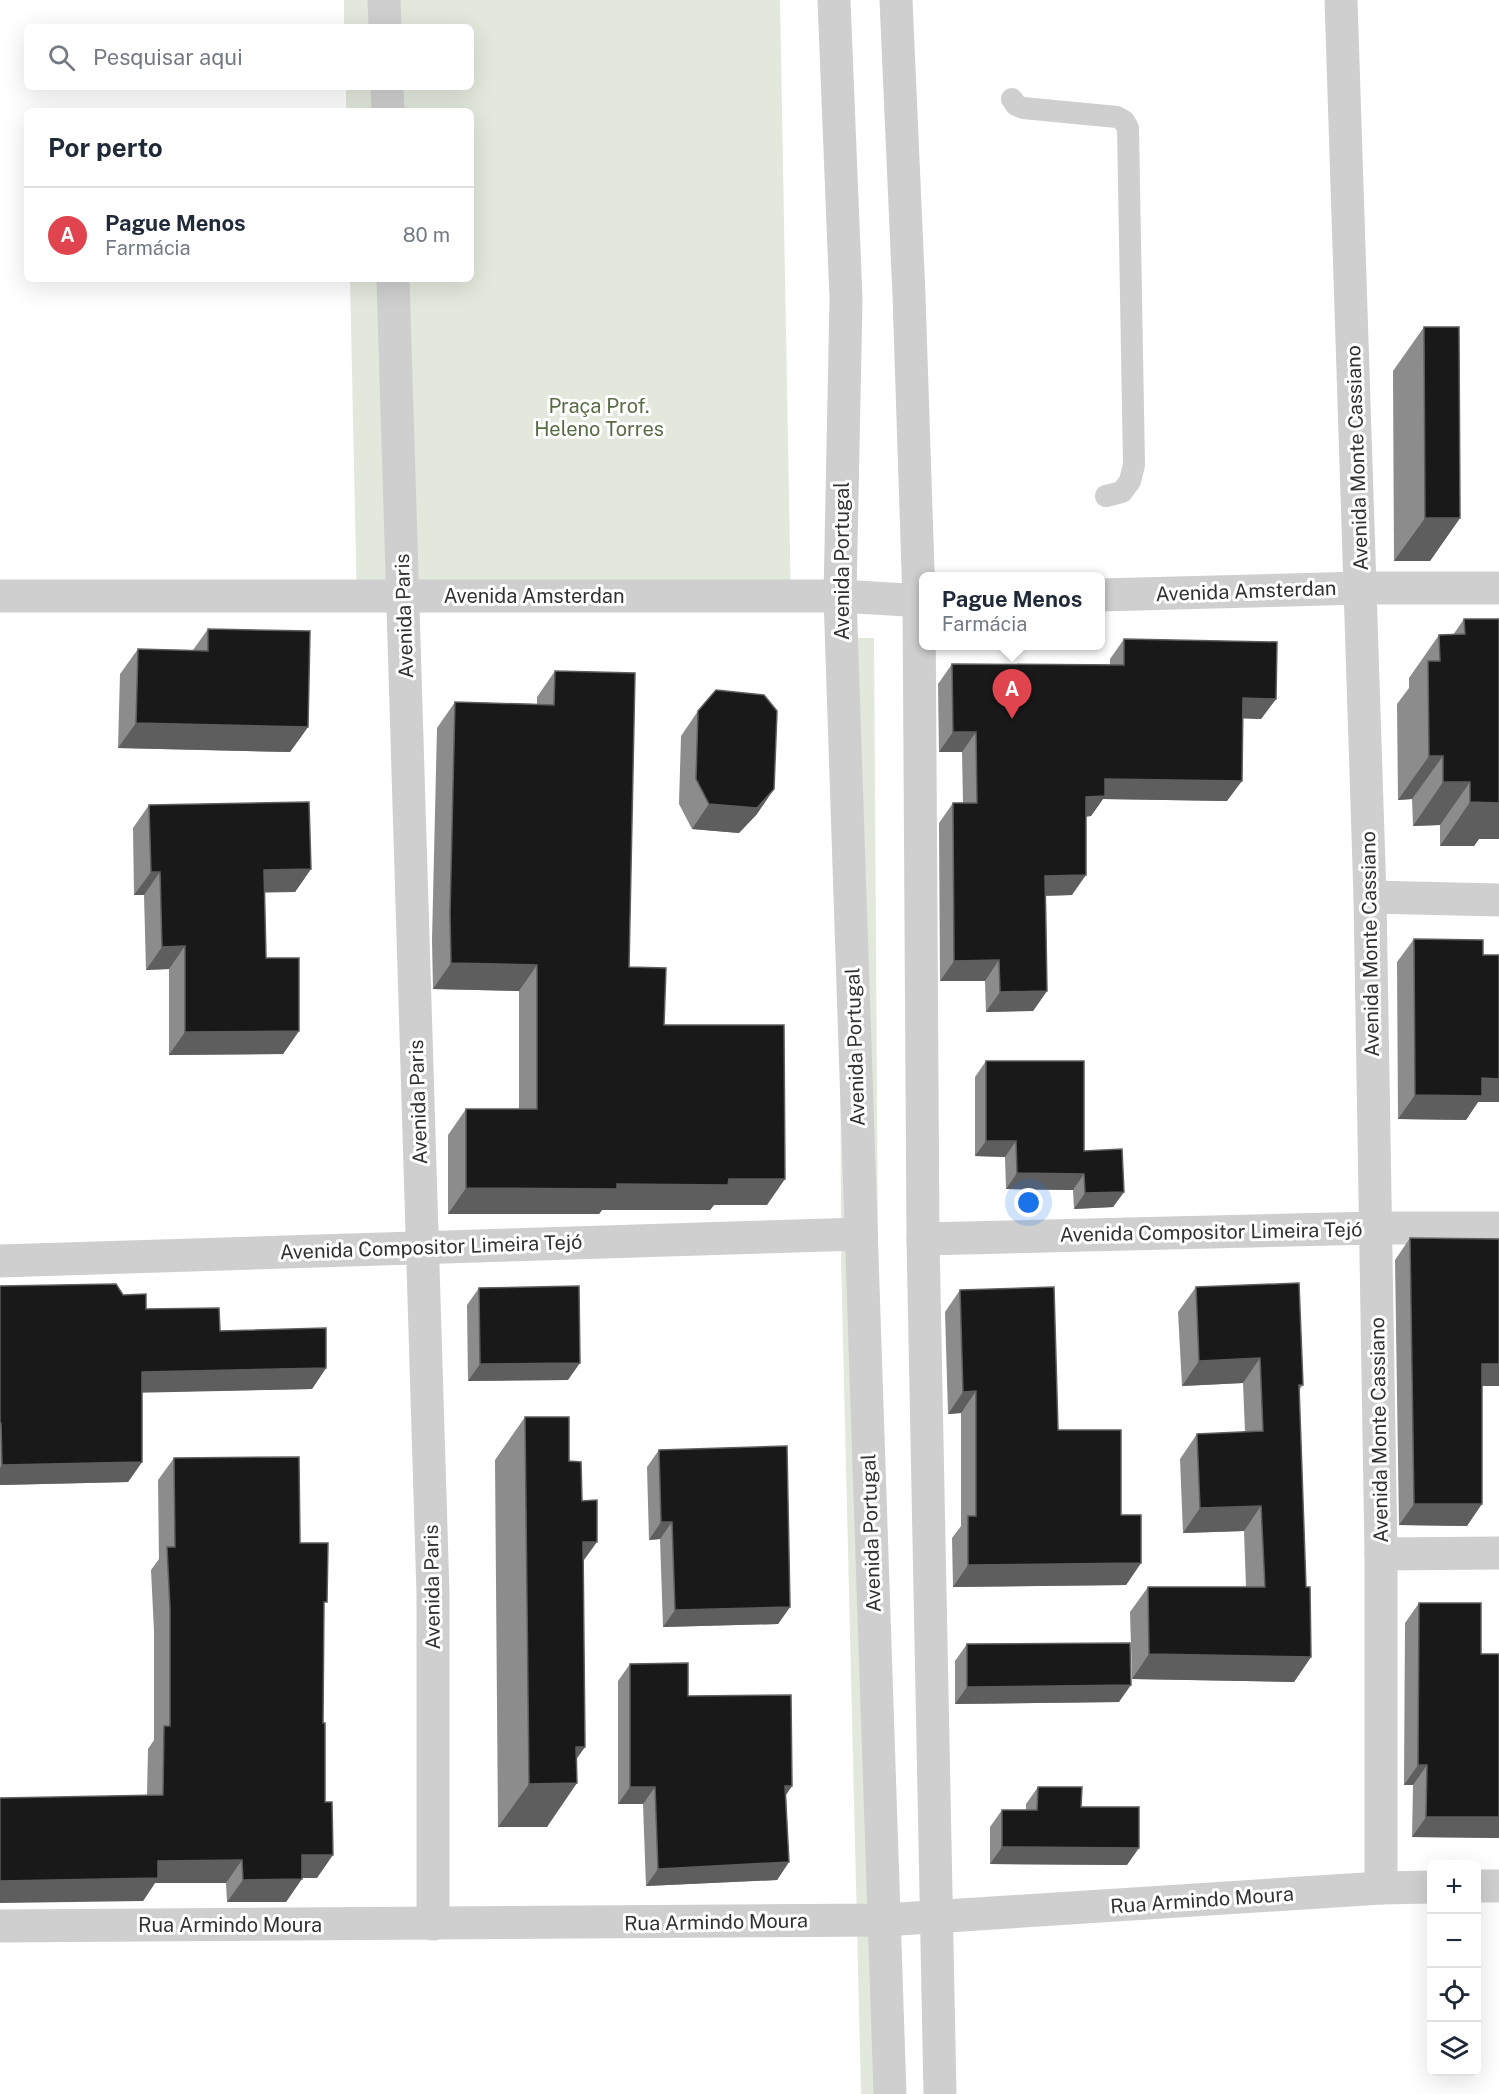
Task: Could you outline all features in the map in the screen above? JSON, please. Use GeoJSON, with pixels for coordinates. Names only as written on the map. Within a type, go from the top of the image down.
{"type":"FeatureCollection","features":[{"type":"Feature","properties":{"kind":"street"},"geometry":{"type":"LineString","coordinates":[[384,0],[385,24]]}},
{"type":"Feature","properties":{"kind":"street","name":"Avenida Portugal"},"geometry":{"type":"LineString","coordinates":[[834,0],[846,299],[840,596],[890,2094]]}},
{"type":"Feature","properties":{"kind":"street"},"geometry":{"type":"LineString","coordinates":[[896,0],[920,572]]}},
{"type":"Feature","properties":{"kind":"street","name":"Avenida Monte Cassiano"},"geometry":{"type":"LineString","coordinates":[[1341,0],[1370,897],[1381,1554],[1381,1888]]}},
{"type":"Feature","properties":{"kind":"street"},"geometry":{"type":"LineString","coordinates":[[387,90],[388,108]]}},
{"type":"Feature","properties":{"kind":"street","name":"Avenida Paris"},"geometry":{"type":"LineString","coordinates":[[393,282],[433,1594],[433,1924]]}},
{"type":"Feature","properties":{"kind":"street","name":"Avenida Amsterdan"},"geometry":{"type":"LineString","coordinates":[[1105,596],[1361,588],[1499,588]]}},
{"type":"Feature","properties":{"kind":"street","name":"Avenida Amsterdan"},"geometry":{"type":"LineString","coordinates":[[0,596],[840,596],[919,601]]}},
{"type":"Feature","properties":{"kind":"street"},"geometry":{"type":"LineString","coordinates":[[921,650],[923,1239],[940,2094]]}},
{"type":"Feature","properties":{"kind":"street"},"geometry":{"type":"LineString","coordinates":[[1370,897],[1499,900]]}},
{"type":"Feature","properties":{"kind":"street","name":"Avenida Compositor Limeira Tejó"},"geometry":{"type":"LineString","coordinates":[[923,1239],[1375,1228],[1499,1228]]}},
{"type":"Feature","properties":{"kind":"street","name":"Avenida Compositor Limeira Tejó"},"geometry":{"type":"LineString","coordinates":[[0,1261],[861,1234]]}},
{"type":"Feature","properties":{"kind":"street"},"geometry":{"type":"LineString","coordinates":[[1381,1554],[1499,1553]]}},
{"type":"Feature","properties":{"kind":"street"},"geometry":{"type":"LineString","coordinates":[[1481,1886],[1499,1886]]}},
{"type":"Feature","properties":{"kind":"street","name":"Rua Armindo Moura"},"geometry":{"type":"LineString","coordinates":[[0,1926],[884,1920],[1381,1888],[1427,1887]]}},
{"type":"Feature","properties":{"kind":"lane"},"geometry":{"type":"LineString","coordinates":[[1012,99],[1016,105],[1023,108],[1117,117],[1124,121],[1128,128],[1134,465],[1130,481],[1122,492],[1106,496]]}},
{"type":"Feature","properties":{"kind":"green space","name":"Praça Prof. Heleno Torres"},"geometry":{"type":"Polygon","coordinates":[[[344,0],[780,0],[791,607],[357,606],[350,282],[474,282],[474,108],[346,108],[346,90],[474,90],[474,24],[344,24],[344,0]]]}},
{"type":"Feature","properties":{"kind":"green space"},"geometry":{"type":"Polygon","coordinates":[[[839,638],[874,638],[878,1245],[895,2094],[861,2094],[841,1258],[839,638]]]}},
{"type":"Feature","properties":{"kind":"building"},"geometry":{"type":"Polygon","coordinates":[[[1424,327],[1459,327],[1460,518],[1425,518],[1424,327]]]}},
{"type":"Feature","properties":{"kind":"building"},"geometry":{"type":"Polygon","coordinates":[[[1464,619],[1499,619],[1499,803],[1470,802],[1470,782],[1443,782],[1443,756],[1429,756],[1428,661],[1440,661],[1439,635],[1465,634],[1464,619]]]}},
{"type":"Feature","properties":{"kind":"building"},"geometry":{"type":"Polygon","coordinates":[[[208,629],[310,631],[308,727],[136,723],[138,649],[208,651],[208,629]]]}},
{"type":"Feature","properties":{"kind":"building"},"geometry":{"type":"Polygon","coordinates":[[[1124,639],[1277,642],[1276,699],[1243,698],[1242,781],[1105,779],[1105,796],[1086,797],[1086,875],[1045,876],[1047,991],[1000,992],[999,960],[954,961],[953,803],[977,803],[976,732],[953,732],[952,664],[1124,665],[1124,639]]]}},
{"type":"Feature","properties":{"kind":"building"},"geometry":{"type":"Polygon","coordinates":[[[555,671],[635,673],[629,967],[666,968],[664,1025],[784,1025],[785,1179],[729,1179],[728,1185],[617,1184],[617,1189],[466,1188],[466,1109],[537,1109],[537,965],[451,963],[455,702],[554,705],[555,671]]]}},
{"type":"Feature","properties":{"kind":"building"},"geometry":{"type":"Polygon","coordinates":[[[716,690],[764,695],[777,711],[774,789],[757,808],[709,804],[696,779],[698,711],[716,690]]]}},
{"type":"Feature","properties":{"kind":"building"},"geometry":{"type":"Polygon","coordinates":[[[309,802],[311,869],[264,870],[266,958],[299,958],[299,1031],[185,1032],[185,946],[162,947],[160,872],[151,872],[149,805],[309,802]]]}},
{"type":"Feature","properties":{"kind":"building"},"geometry":{"type":"Polygon","coordinates":[[[1414,939],[1483,940],[1483,955],[1499,955],[1499,1079],[1482,1078],[1482,1096],[1415,1095],[1414,939]]]}},
{"type":"Feature","properties":{"kind":"building"},"geometry":{"type":"Polygon","coordinates":[[[986,1061],[1084,1061],[1084,1151],[1122,1149],[1124,1192],[1085,1193],[1084,1174],[1017,1173],[1016,1141],[986,1141],[986,1061]]]}},
{"type":"Feature","properties":{"kind":"building"},"geometry":{"type":"Polygon","coordinates":[[[1410,1238],[1499,1239],[1499,1364],[1482,1364],[1482,1504],[1414,1504],[1410,1238]]]}},
{"type":"Feature","properties":{"kind":"building"},"geometry":{"type":"Polygon","coordinates":[[[1299,1283],[1303,1385],[1299,1385],[1306,1587],[1310,1587],[1311,1657],[1149,1654],[1148,1587],[1265,1587],[1261,1506],[1200,1508],[1197,1434],[1263,1431],[1260,1358],[1199,1361],[1196,1287],[1299,1283]]]}},
{"type":"Feature","properties":{"kind":"building"},"geometry":{"type":"Polygon","coordinates":[[[116,1284],[123,1295],[146,1294],[146,1309],[219,1308],[220,1331],[326,1328],[326,1368],[142,1372],[142,1462],[2,1465],[0,1286],[116,1284]]]}},
{"type":"Feature","properties":{"kind":"building"},"geometry":{"type":"Polygon","coordinates":[[[579,1286],[580,1363],[480,1364],[479,1288],[579,1286]]]}},
{"type":"Feature","properties":{"kind":"building"},"geometry":{"type":"Polygon","coordinates":[[[1054,1287],[1058,1430],[1121,1430],[1121,1515],[1141,1515],[1141,1563],[968,1565],[968,1516],[976,1516],[976,1391],[963,1392],[960,1290],[1054,1287]]]}},
{"type":"Feature","properties":{"kind":"building"},"geometry":{"type":"Polygon","coordinates":[[[525,1417],[569,1417],[569,1461],[581,1462],[582,1501],[597,1500],[597,1542],[583,1542],[585,1747],[576,1747],[577,1783],[529,1784],[525,1417]]]}},
{"type":"Feature","properties":{"kind":"building"},"geometry":{"type":"Polygon","coordinates":[[[787,1446],[790,1607],[675,1610],[672,1522],[661,1522],[659,1450],[787,1446]]]}},
{"type":"Feature","properties":{"kind":"building"},"geometry":{"type":"Polygon","coordinates":[[[299,1457],[300,1543],[328,1543],[327,1602],[324,1602],[323,1723],[325,1723],[325,1802],[332,1802],[333,1855],[302,1855],[302,1879],[243,1880],[242,1860],[158,1861],[158,1878],[0,1881],[0,1798],[163,1795],[164,1726],[170,1726],[170,1608],[167,1547],[175,1547],[174,1458],[299,1457]]]}},
{"type":"Feature","properties":{"kind":"building"},"geometry":{"type":"Polygon","coordinates":[[[1419,1603],[1481,1603],[1481,1654],[1499,1654],[1499,1817],[1426,1817],[1427,1765],[1418,1765],[1419,1603]]]}},
{"type":"Feature","properties":{"kind":"building"},"geometry":{"type":"Polygon","coordinates":[[[1130,1643],[1131,1685],[967,1687],[967,1644],[1130,1643]]]}},
{"type":"Feature","properties":{"kind":"building"},"geometry":{"type":"Polygon","coordinates":[[[688,1663],[688,1696],[791,1695],[792,1786],[785,1786],[789,1862],[658,1869],[655,1787],[630,1787],[630,1664],[688,1663]]]}},
{"type":"Feature","properties":{"kind":"building"},"geometry":{"type":"Polygon","coordinates":[[[1038,1787],[1082,1787],[1081,1807],[1139,1807],[1139,1848],[1002,1847],[1002,1810],[1037,1810],[1038,1787]]]}},
{"type":"Feature","properties":{"kind":"place","name":"Pague Menos"},"geometry":{"type":"Point","coordinates":[1012,719]}}]}
